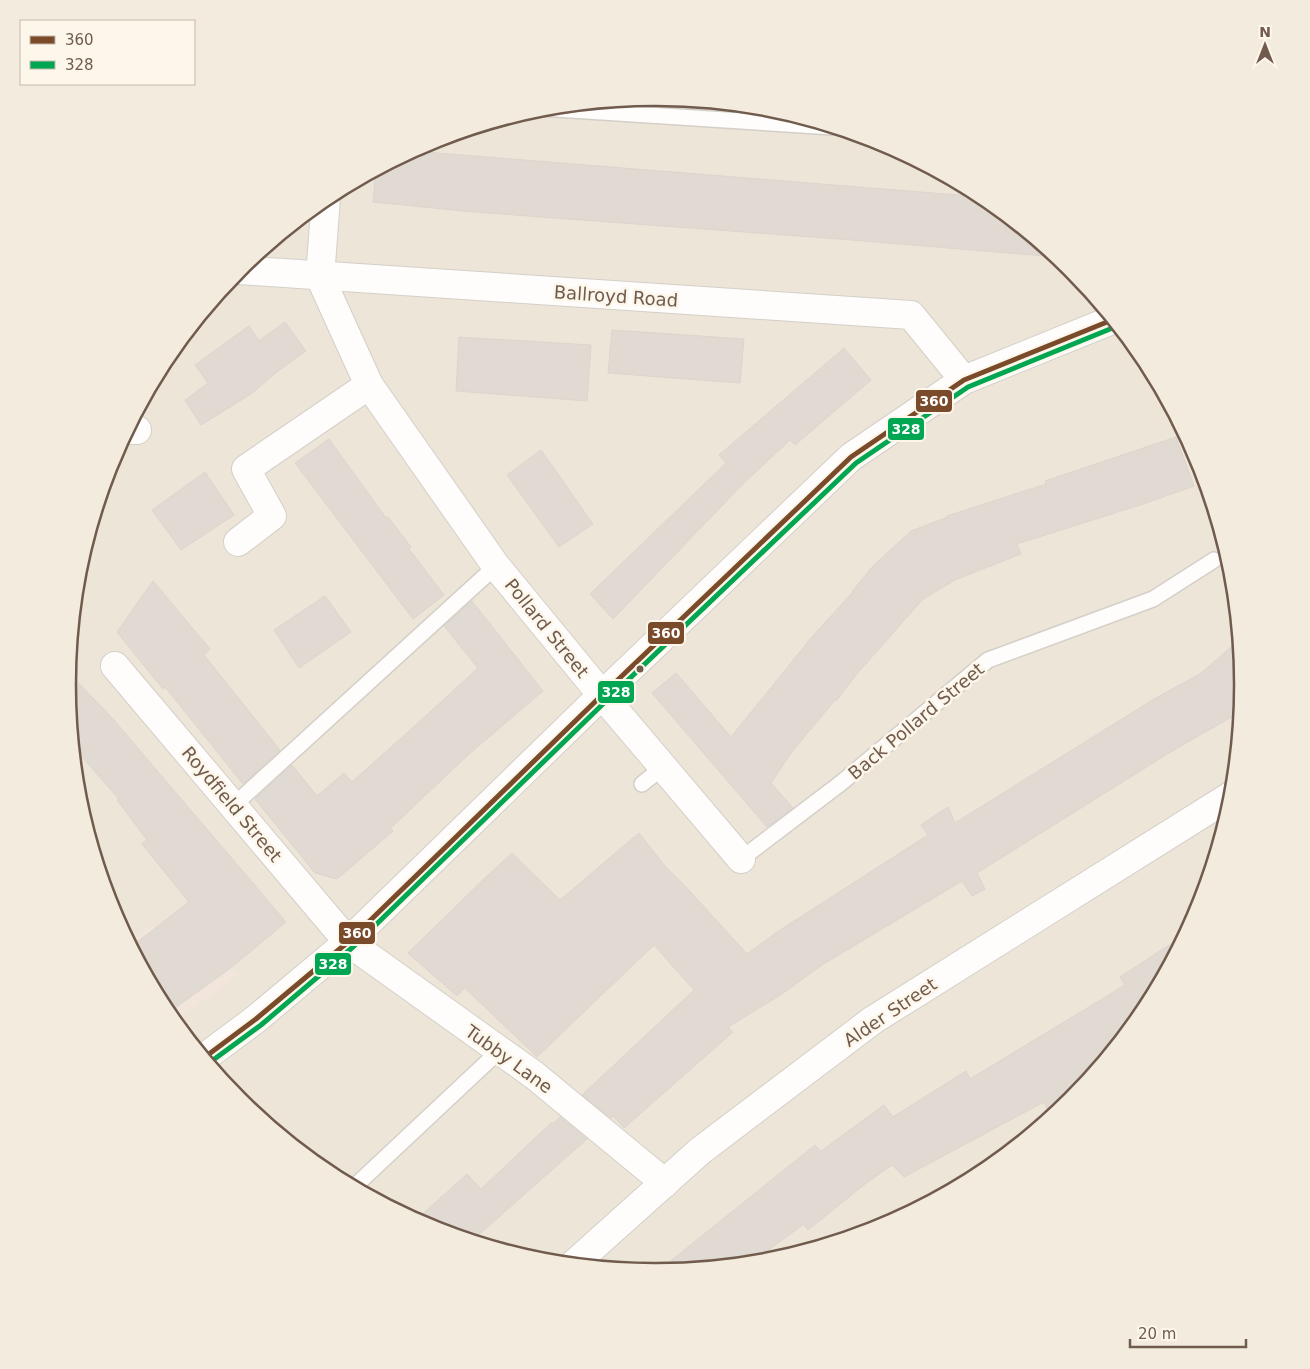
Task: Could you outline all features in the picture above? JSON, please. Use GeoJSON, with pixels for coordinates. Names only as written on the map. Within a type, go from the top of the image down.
{"type":"FeatureCollection","features":[{"type":"Feature","properties":{"kind":"street"},"geometry":{"type":"LineString","coordinates":[[320,277],[325,209]]}},
{"type":"Feature","properties":{"kind":"street","name":"Ballroyd Road"},"geometry":{"type":"LineString","coordinates":[[250,271],[911,315],[964,380]]}},
{"type":"Feature","properties":{"kind":"street","name":"Pollard Street"},"geometry":{"type":"LineString","coordinates":[[320,277],[370,385],[496,566],[602,696],[653,775],[741,859]]}},
{"type":"Feature","properties":{"kind":"street"},"geometry":{"type":"LineString","coordinates":[[210,1053],[348,942],[851,457],[964,380],[1106,322]]}},
{"type":"Feature","properties":{"kind":"street"},"geometry":{"type":"LineString","coordinates":[[238,542],[272,516],[246,469],[370,385]]}},
{"type":"Feature","properties":{"kind":"street","name":"Roydfield Street"},"geometry":{"type":"LineString","coordinates":[[115,666],[348,942]]}},
{"type":"Feature","properties":{"kind":"street","name":"Alder Street"},"geometry":{"type":"LineString","coordinates":[[581,1258],[700,1151],[873,1020],[1222,801]]}},
{"type":"Feature","properties":{"kind":"street","name":"Tubby Lane"},"geometry":{"type":"LineString","coordinates":[[348,942],[534,1075],[665,1183]]}},
{"type":"Feature","properties":{"kind":"lane"},"geometry":{"type":"LineString","coordinates":[[582,111],[806,125]]}},
{"type":"Feature","properties":{"kind":"lane","name":"Back Pollard Street"},"geometry":{"type":"LineString","coordinates":[[741,859],[841,783],[988,660],[1153,599],[1214,560]]}},
{"type":"Feature","properties":{"kind":"lane"},"geometry":{"type":"LineString","coordinates":[[234,805],[496,566]]}},
{"type":"Feature","properties":{"kind":"lane"},"geometry":{"type":"LineString","coordinates":[[359,1182],[499,1051]]}},
{"type":"Feature","properties":{"kind":"shaded area"},"geometry":{"type":"Polygon","coordinates":[[[617,107],[693,107],[731,111],[805,125],[841,136],[911,165],[977,203],[1007,225],[1037,249],[1090,303],[1114,332],[1156,395],[1190,463],[1203,498],[1223,572],[1233,647],[1233,722],[1223,797],[1214,834],[1190,906],[1174,940],[1156,974],[1114,1037],[1090,1066],[1037,1120],[977,1166],[944,1186],[911,1204],[841,1233],[805,1244],[731,1258],[693,1262],[617,1262],[579,1258],[505,1244],[469,1233],[399,1204],[333,1166],[303,1144],[273,1120],[220,1066],[196,1037],[154,974],[120,906],[107,871],[87,797],[81,760],[77,722],[77,647],[87,572],[96,535],[120,463],[136,429],[154,395],[196,332],[220,303],[273,249],[333,203],[366,183],[399,165],[469,136],[505,125],[579,111],[617,107]]]}},
{"type":"Feature","properties":{"kind":"shaded area"},"geometry":{"type":"Polygon","coordinates":[[[152,925],[173,950],[200,930],[238,975],[182,1017],[154,974],[135,938],[152,925]]]}},
{"type":"Feature","properties":{"kind":"building"},"geometry":{"type":"Polygon","coordinates":[[[429,152],[965,196],[1007,225],[1044,256],[474,212],[373,202],[375,178],[429,152]]]}},
{"type":"Feature","properties":{"kind":"building"},"geometry":{"type":"Polygon","coordinates":[[[285,322],[306,351],[251,394],[201,425],[185,400],[208,383],[195,365],[249,326],[259,341],[285,322]]]}},
{"type":"Feature","properties":{"kind":"building"},"geometry":{"type":"Polygon","coordinates":[[[612,330],[744,339],[740,383],[608,373],[612,330]]]}},
{"type":"Feature","properties":{"kind":"building"},"geometry":{"type":"Polygon","coordinates":[[[459,337],[591,345],[587,401],[456,391],[459,337]]]}},
{"type":"Feature","properties":{"kind":"building"},"geometry":{"type":"Polygon","coordinates":[[[844,348],[871,380],[795,445],[790,440],[743,484],[613,619],[590,594],[726,463],[719,455],[844,348]]]}},
{"type":"Feature","properties":{"kind":"building"},"geometry":{"type":"Polygon","coordinates":[[[1176,437],[1194,486],[1017,544],[1021,554],[955,580],[923,599],[791,753],[771,783],[793,808],[767,827],[652,693],[676,673],[731,737],[811,638],[853,592],[872,567],[911,531],[947,516],[1046,484],[1045,481],[1176,437]]]}},
{"type":"Feature","properties":{"kind":"building"},"geometry":{"type":"Polygon","coordinates":[[[329,439],[386,518],[388,517],[411,547],[409,549],[444,595],[413,619],[295,463],[329,439]]]}},
{"type":"Feature","properties":{"kind":"building"},"geometry":{"type":"Polygon","coordinates":[[[541,450],[593,524],[559,547],[507,475],[541,450]]]}},
{"type":"Feature","properties":{"kind":"building"},"geometry":{"type":"Polygon","coordinates":[[[205,472],[234,515],[181,550],[152,510],[205,472]]]}},
{"type":"Feature","properties":{"kind":"building"},"geometry":{"type":"Polygon","coordinates":[[[153,581],[210,649],[204,655],[280,750],[243,784],[165,687],[163,689],[117,632],[153,581]]]}},
{"type":"Feature","properties":{"kind":"building"},"geometry":{"type":"Polygon","coordinates":[[[325,596],[351,632],[299,668],[274,630],[325,596]]]}},
{"type":"Feature","properties":{"kind":"building"},"geometry":{"type":"Polygon","coordinates":[[[472,601],[543,691],[468,755],[391,828],[393,831],[337,879],[315,873],[255,799],[292,765],[317,796],[344,773],[352,782],[429,713],[478,668],[444,626],[472,601]]]}},
{"type":"Feature","properties":{"kind":"building"},"geometry":{"type":"Polygon","coordinates":[[[1233,645],[1233,716],[1169,753],[977,873],[985,889],[972,896],[962,881],[822,965],[782,994],[728,1027],[733,1032],[624,1128],[613,1116],[611,1118],[582,1095],[694,990],[654,945],[537,1057],[465,988],[457,996],[408,953],[512,853],[560,900],[639,833],[665,866],[747,954],[777,932],[928,835],[921,825],[948,807],[955,823],[1154,699],[1200,674],[1233,645]]]}},
{"type":"Feature","properties":{"kind":"building"},"geometry":{"type":"Polygon","coordinates":[[[76,680],[114,720],[286,922],[232,967],[175,1008],[137,942],[189,902],[142,844],[147,840],[117,800],[119,799],[81,755],[77,722],[76,680]]]}},
{"type":"Feature","properties":{"kind":"building"},"geometry":{"type":"Polygon","coordinates":[[[1172,943],[1156,974],[1114,1037],[1090,1066],[1048,1110],[1044,1102],[904,1177],[892,1165],[808,1230],[804,1224],[765,1252],[731,1258],[669,1263],[815,1145],[821,1151],[884,1105],[893,1117],[966,1071],[970,1079],[1125,985],[1120,977],[1172,943]]]}},
{"type":"Feature","properties":{"kind":"building"},"geometry":{"type":"Polygon","coordinates":[[[560,1117],[587,1139],[478,1236],[423,1214],[467,1174],[481,1189],[552,1122],[553,1124],[560,1117]]]}},
{"type":"Feature","properties":{"kind":"transit line","name":"360"},"geometry":{"type":"LineString","coordinates":[[210,1054],[256,1019],[348,942],[602,695],[851,457],[964,380],[1106,322]]}},
{"type":"Feature","properties":{"kind":"transit line","name":"328"},"geometry":{"type":"LineString","coordinates":[[214,1059],[261,1025],[353,947],[607,700],[856,463],[968,387],[1111,329]]}}]}
